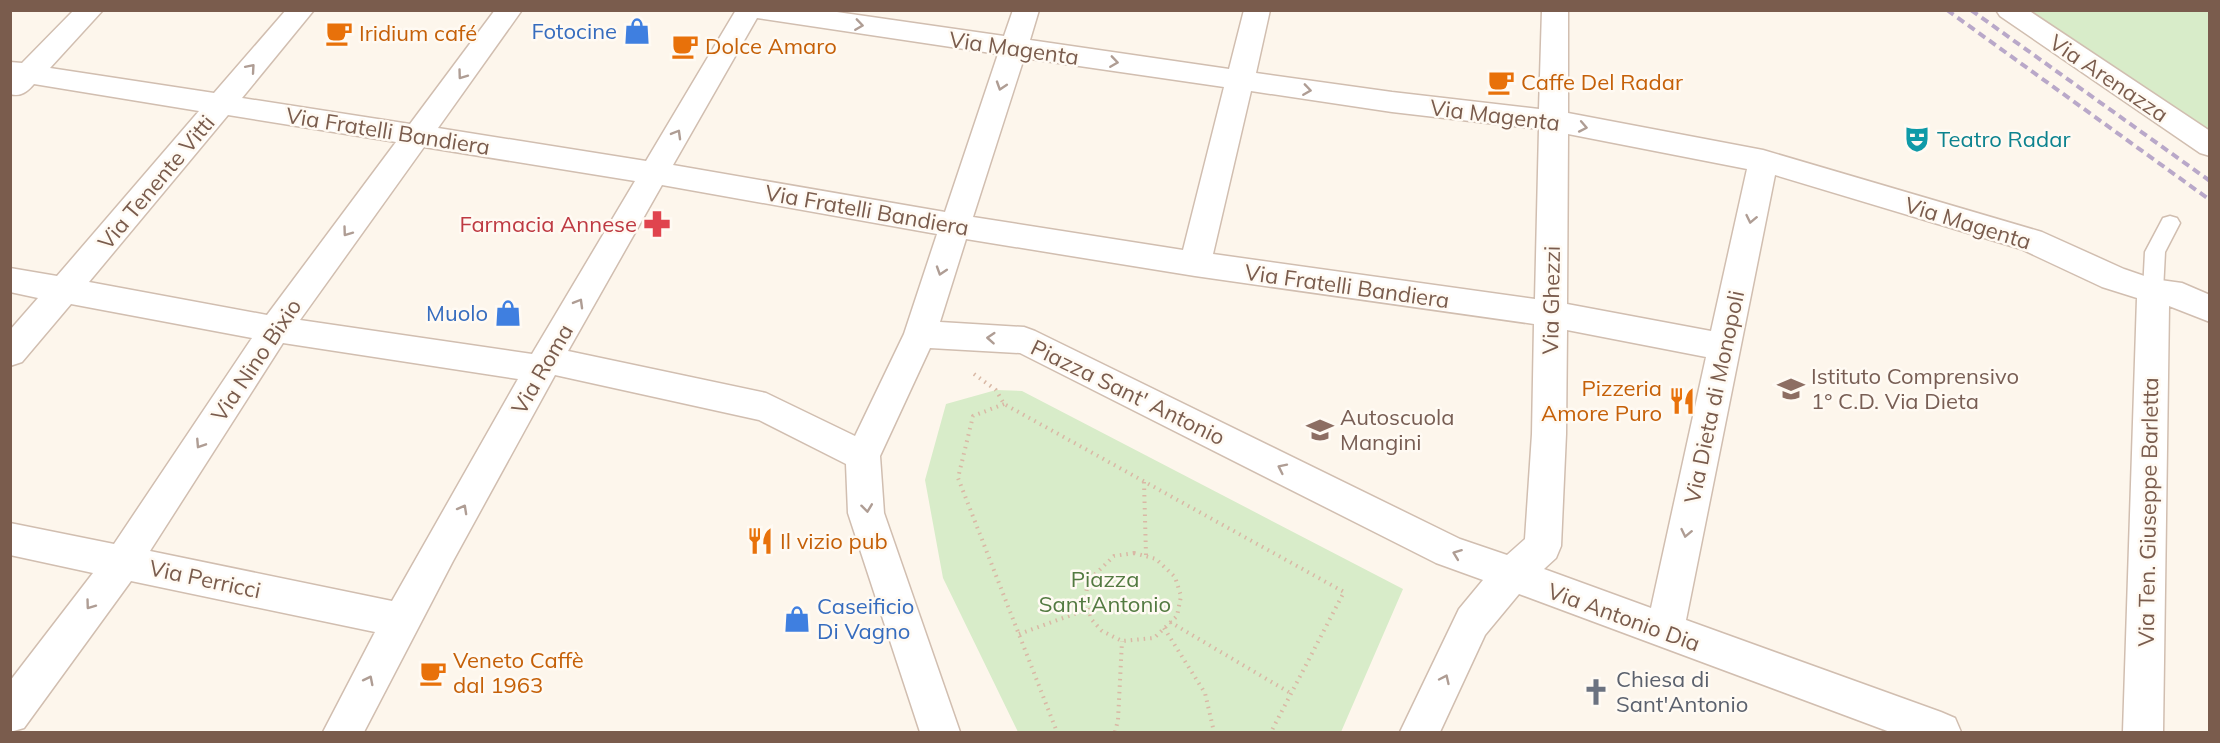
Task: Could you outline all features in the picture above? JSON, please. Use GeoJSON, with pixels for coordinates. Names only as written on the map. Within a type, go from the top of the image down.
{"type":"FeatureCollection","features":[{"type":"Feature","properties":{"kind":"street"},"geometry":{"type":"LineString","coordinates":[[17,79],[90,10]]}},
{"type":"Feature","properties":{"kind":"street","name":"Via Tenente Vitti"},"geometry":{"type":"LineString","coordinates":[[10,353],[66,290],[301,10]]}},
{"type":"Feature","properties":{"kind":"street","name":"Via Nino Bixio"},"geometry":{"type":"LineString","coordinates":[[10,714],[123,562],[276,329],[509,10]]}},
{"type":"Feature","properties":{"kind":"street","name":"Via Roma"},"geometry":{"type":"LineString","coordinates":[[343,732],[400,620],[749,10]]}},
{"type":"Feature","properties":{"kind":"street","name":"Via Magenta"},"geometry":{"type":"LineString","coordinates":[[759,10],[1239,80],[1554,122],[1763,161],[2031,240],[2113,278],[2153,291],[2182,296],[2210,309]]}},
{"type":"Feature","properties":{"kind":"street"},"geometry":{"type":"LineString","coordinates":[[939,732],[866,513],[864,456],[920,334],[1026,10]]}},
{"type":"Feature","properties":{"kind":"street"},"geometry":{"type":"LineString","coordinates":[[1195,264],[1257,10]]}},
{"type":"Feature","properties":{"kind":"street","name":"Via Ghezzi"},"geometry":{"type":"LineString","coordinates":[[1511,575],[1543,546],[1549,434],[1555,10]]}},
{"type":"Feature","properties":{"kind":"street","name":"Via Arenazza"},"geometry":{"type":"LineString","coordinates":[[2009,10],[2210,146]]}},
{"type":"Feature","properties":{"kind":"street","name":"Via Fratelli Bandiera"},"geometry":{"type":"LineString","coordinates":[[17,79],[220,105],[654,173],[956,226],[1195,264],[1551,314],[1724,347]]}},
{"type":"Feature","properties":{"kind":"street","name":"Via Dieta di Monopoli"},"geometry":{"type":"LineString","coordinates":[[1665,632],[1763,161]]}},
{"type":"Feature","properties":{"kind":"street"},"geometry":{"type":"LineString","coordinates":[[10,280],[276,329],[544,365],[766,407],[864,456]]}},
{"type":"Feature","properties":{"kind":"street","name":"Via Ten. Giuseppe Barletta"},"geometry":{"type":"LineString","coordinates":[[2143,732],[2153,291]]}},
{"type":"Feature","properties":{"kind":"street","name":"Piazza Sant' Antonio"},"geometry":{"type":"LineString","coordinates":[[920,334],[1024,340],[1449,551],[1511,575]]}},
{"type":"Feature","properties":{"kind":"street","name":"Via Perricci"},"geometry":{"type":"LineString","coordinates":[[10,539],[400,620]]}},
{"type":"Feature","properties":{"kind":"street"},"geometry":{"type":"LineString","coordinates":[[1420,732],[1472,622],[1511,575]]}},
{"type":"Feature","properties":{"kind":"street","name":"Via Antonio Dia"},"geometry":{"type":"LineString","coordinates":[[1511,575],[1941,732]]}},
{"type":"Feature","properties":{"kind":"lane"},"geometry":{"type":"LineString","coordinates":[[2153,291],[2155,252],[2170,223]]}},
{"type":"Feature","properties":{"kind":"path"},"geometry":{"type":"LineString","coordinates":[[920,334],[996,390],[1004,404],[1344,592],[1271,732]]}},
{"type":"Feature","properties":{"kind":"path"},"geometry":{"type":"LineString","coordinates":[[1004,404],[973,416],[958,478],[1057,732]]}},
{"type":"Feature","properties":{"kind":"path"},"geometry":{"type":"LineString","coordinates":[[1144,481],[1146,555]]}},
{"type":"Feature","properties":{"kind":"path"},"geometry":{"type":"LineString","coordinates":[[1134,553],[1156,559],[1175,576],[1181,596],[1177,616],[1154,638],[1122,641],[1102,631],[1092,620],[1088,609],[1085,602],[1088,581],[1114,556],[1134,553]]}},
{"type":"Feature","properties":{"kind":"path"},"geometry":{"type":"LineString","coordinates":[[1019,634],[1088,609]]}},
{"type":"Feature","properties":{"kind":"path"},"geometry":{"type":"LineString","coordinates":[[1170,622],[1292,694]]}},
{"type":"Feature","properties":{"kind":"path"},"geometry":{"type":"LineString","coordinates":[[1164,627],[1205,693],[1214,732]]}},
{"type":"Feature","properties":{"kind":"path"},"geometry":{"type":"LineString","coordinates":[[1115,732],[1118,720],[1122,641]]}},
{"type":"Feature","properties":{"kind":"green space"},"geometry":{"type":"Polygon","coordinates":[[[2023,11],[2209,11],[2209,132],[2023,11]]]}},
{"type":"Feature","properties":{"kind":"green space","name":"Piazza Sant'Antonio"},"geometry":{"type":"Polygon","coordinates":[[[996,390],[1022,391],[1403,589],[1341,732],[1018,732],[943,578],[925,480],[946,404],[996,390]]]}},
{"type":"Feature","properties":{"kind":"railway"},"geometry":{"type":"LineString","coordinates":[[1947,10],[2210,200]]}},
{"type":"Feature","properties":{"kind":"railway"},"geometry":{"type":"LineString","coordinates":[[1971,10],[2210,181]]}},
{"type":"Feature","properties":{"kind":"place","name":"Fotocine"},"geometry":{"type":"Point","coordinates":[637,31]}},
{"type":"Feature","properties":{"kind":"place","name":"Iridium café"},"geometry":{"type":"Point","coordinates":[339,33]}},
{"type":"Feature","properties":{"kind":"place","name":"Dolce Amaro"},"geometry":{"type":"Point","coordinates":[685,46]}},
{"type":"Feature","properties":{"kind":"place","name":"Caffe Del Radar"},"geometry":{"type":"Point","coordinates":[1501,82]}},
{"type":"Feature","properties":{"kind":"place","name":"Teatro Radar"},"geometry":{"type":"Point","coordinates":[1917,139]}},
{"type":"Feature","properties":{"kind":"place","name":"Farmacia Annese"},"geometry":{"type":"Point","coordinates":[657,224]}},
{"type":"Feature","properties":{"kind":"place","name":"Muolo"},"geometry":{"type":"Point","coordinates":[508,313]}},
{"type":"Feature","properties":{"kind":"place","name":"Istituto Comprensivo 1° C.D. Via Dieta"},"geometry":{"type":"Point","coordinates":[1791,389]}},
{"type":"Feature","properties":{"kind":"place","name":"Pizzeria Amore Puro"},"geometry":{"type":"Point","coordinates":[1682,401]}},
{"type":"Feature","properties":{"kind":"place","name":"Autoscuola Mangini"},"geometry":{"type":"Point","coordinates":[1320,430]}},
{"type":"Feature","properties":{"kind":"place","name":"Il vizio pub"},"geometry":{"type":"Point","coordinates":[760,541]}},
{"type":"Feature","properties":{"kind":"place","name":"Caseificio Di Vagno"},"geometry":{"type":"Point","coordinates":[797,619]}},
{"type":"Feature","properties":{"kind":"place","name":"Veneto Caffè dal 1963"},"geometry":{"type":"Point","coordinates":[433,673]}},
{"type":"Feature","properties":{"kind":"place","name":"Chiesa di Sant'Antonio"},"geometry":{"type":"Point","coordinates":[1596,692]}}]}
